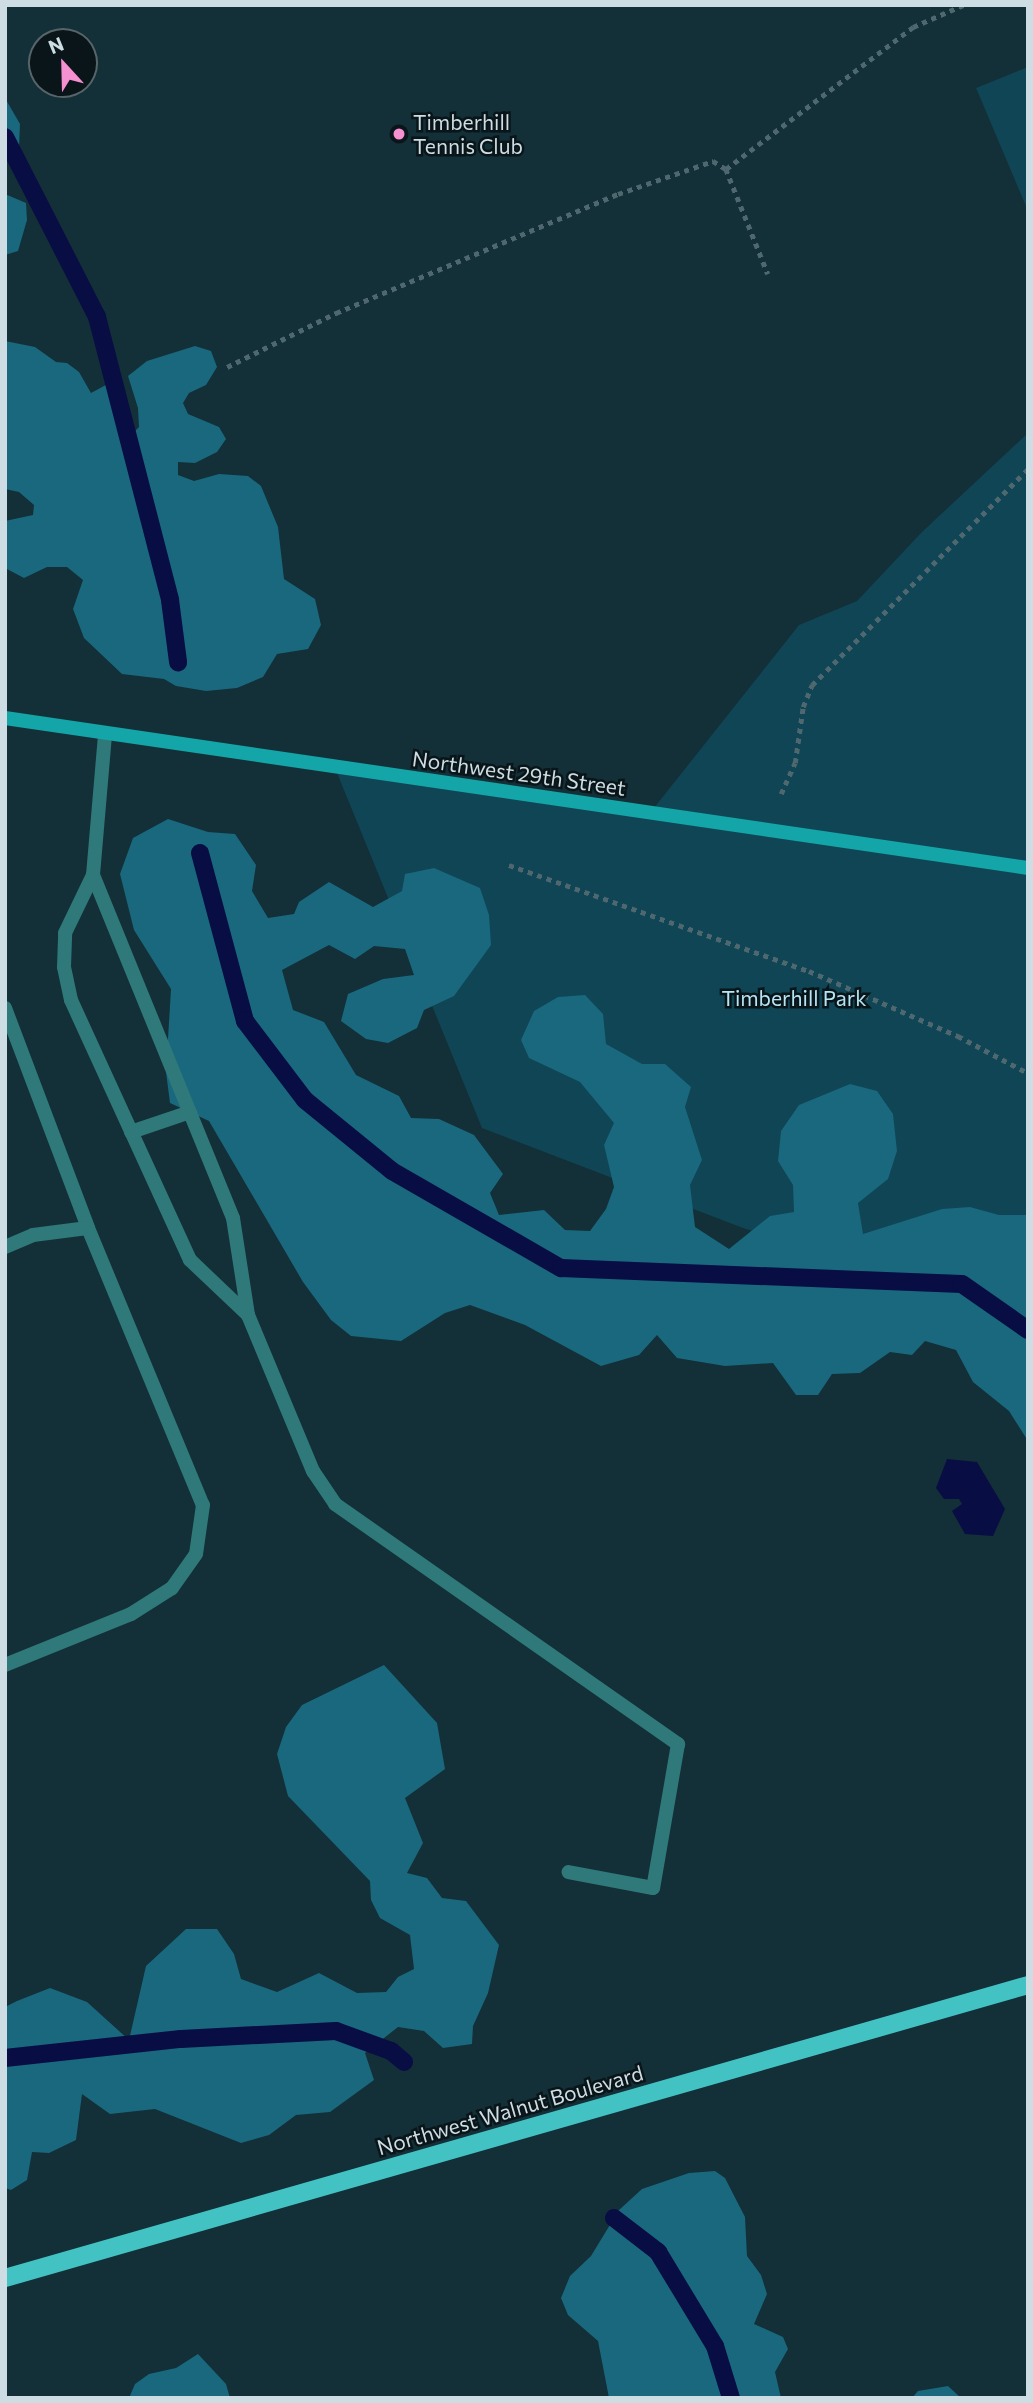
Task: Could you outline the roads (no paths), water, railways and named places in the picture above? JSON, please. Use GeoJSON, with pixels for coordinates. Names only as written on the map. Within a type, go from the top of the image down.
{"type":"FeatureCollection","features":[{"type":"Feature","properties":{"kind":"main road","name":"Northwest Walnut Boulevard"},"geometry":{"type":"LineString","coordinates":[[5,2278],[1028,1984]]}},
{"type":"Feature","properties":{"kind":"street","name":"Northwest 29th Street"},"geometry":{"type":"LineString","coordinates":[[5,718],[1028,868]]}},
{"type":"Feature","properties":{"kind":"lane"},"geometry":{"type":"LineString","coordinates":[[105,734],[93,875],[65,933],[64,967],[71,1000],[190,1259],[248,1315]]}},
{"type":"Feature","properties":{"kind":"lane"},"geometry":{"type":"LineString","coordinates":[[93,875],[233,1219],[248,1315],[313,1471],[335,1504],[678,1744],[653,1888],[568,1872]]}},
{"type":"Feature","properties":{"kind":"lane"},"geometry":{"type":"LineString","coordinates":[[5,1008],[88,1228],[203,1505],[196,1554],[172,1588],[131,1614],[5,1665]]}},
{"type":"Feature","properties":{"kind":"lane"},"geometry":{"type":"LineString","coordinates":[[131,1132],[190,1112]]}},
{"type":"Feature","properties":{"kind":"lane"},"geometry":{"type":"LineString","coordinates":[[5,1247],[33,1235],[88,1228]]}},
{"type":"Feature","properties":{"kind":"waterway"},"geometry":{"type":"LineString","coordinates":[[5,137],[97,317],[170,600],[178,662]]}},
{"type":"Feature","properties":{"kind":"waterway"},"geometry":{"type":"LineString","coordinates":[[200,853],[245,1021],[305,1100],[392,1171],[561,1268],[962,1284],[1028,1330]]}},
{"type":"Feature","properties":{"kind":"waterway"},"geometry":{"type":"LineString","coordinates":[[5,2058],[181,2039],[336,2031],[391,2051],[404,2062]]}},
{"type":"Feature","properties":{"kind":"waterway"},"geometry":{"type":"LineString","coordinates":[[614,2218],[658,2252],[715,2346],[731,2398]]}},
{"type":"Feature","properties":{"kind":"place","name":"Timberhill Tennis Club"},"geometry":{"type":"Point","coordinates":[399,134]}},
{"type":"Feature","properties":{"kind":"park label","name":"Timberhill Park"},"geometry":{"type":"Point","coordinates":[794,998]}}]}
